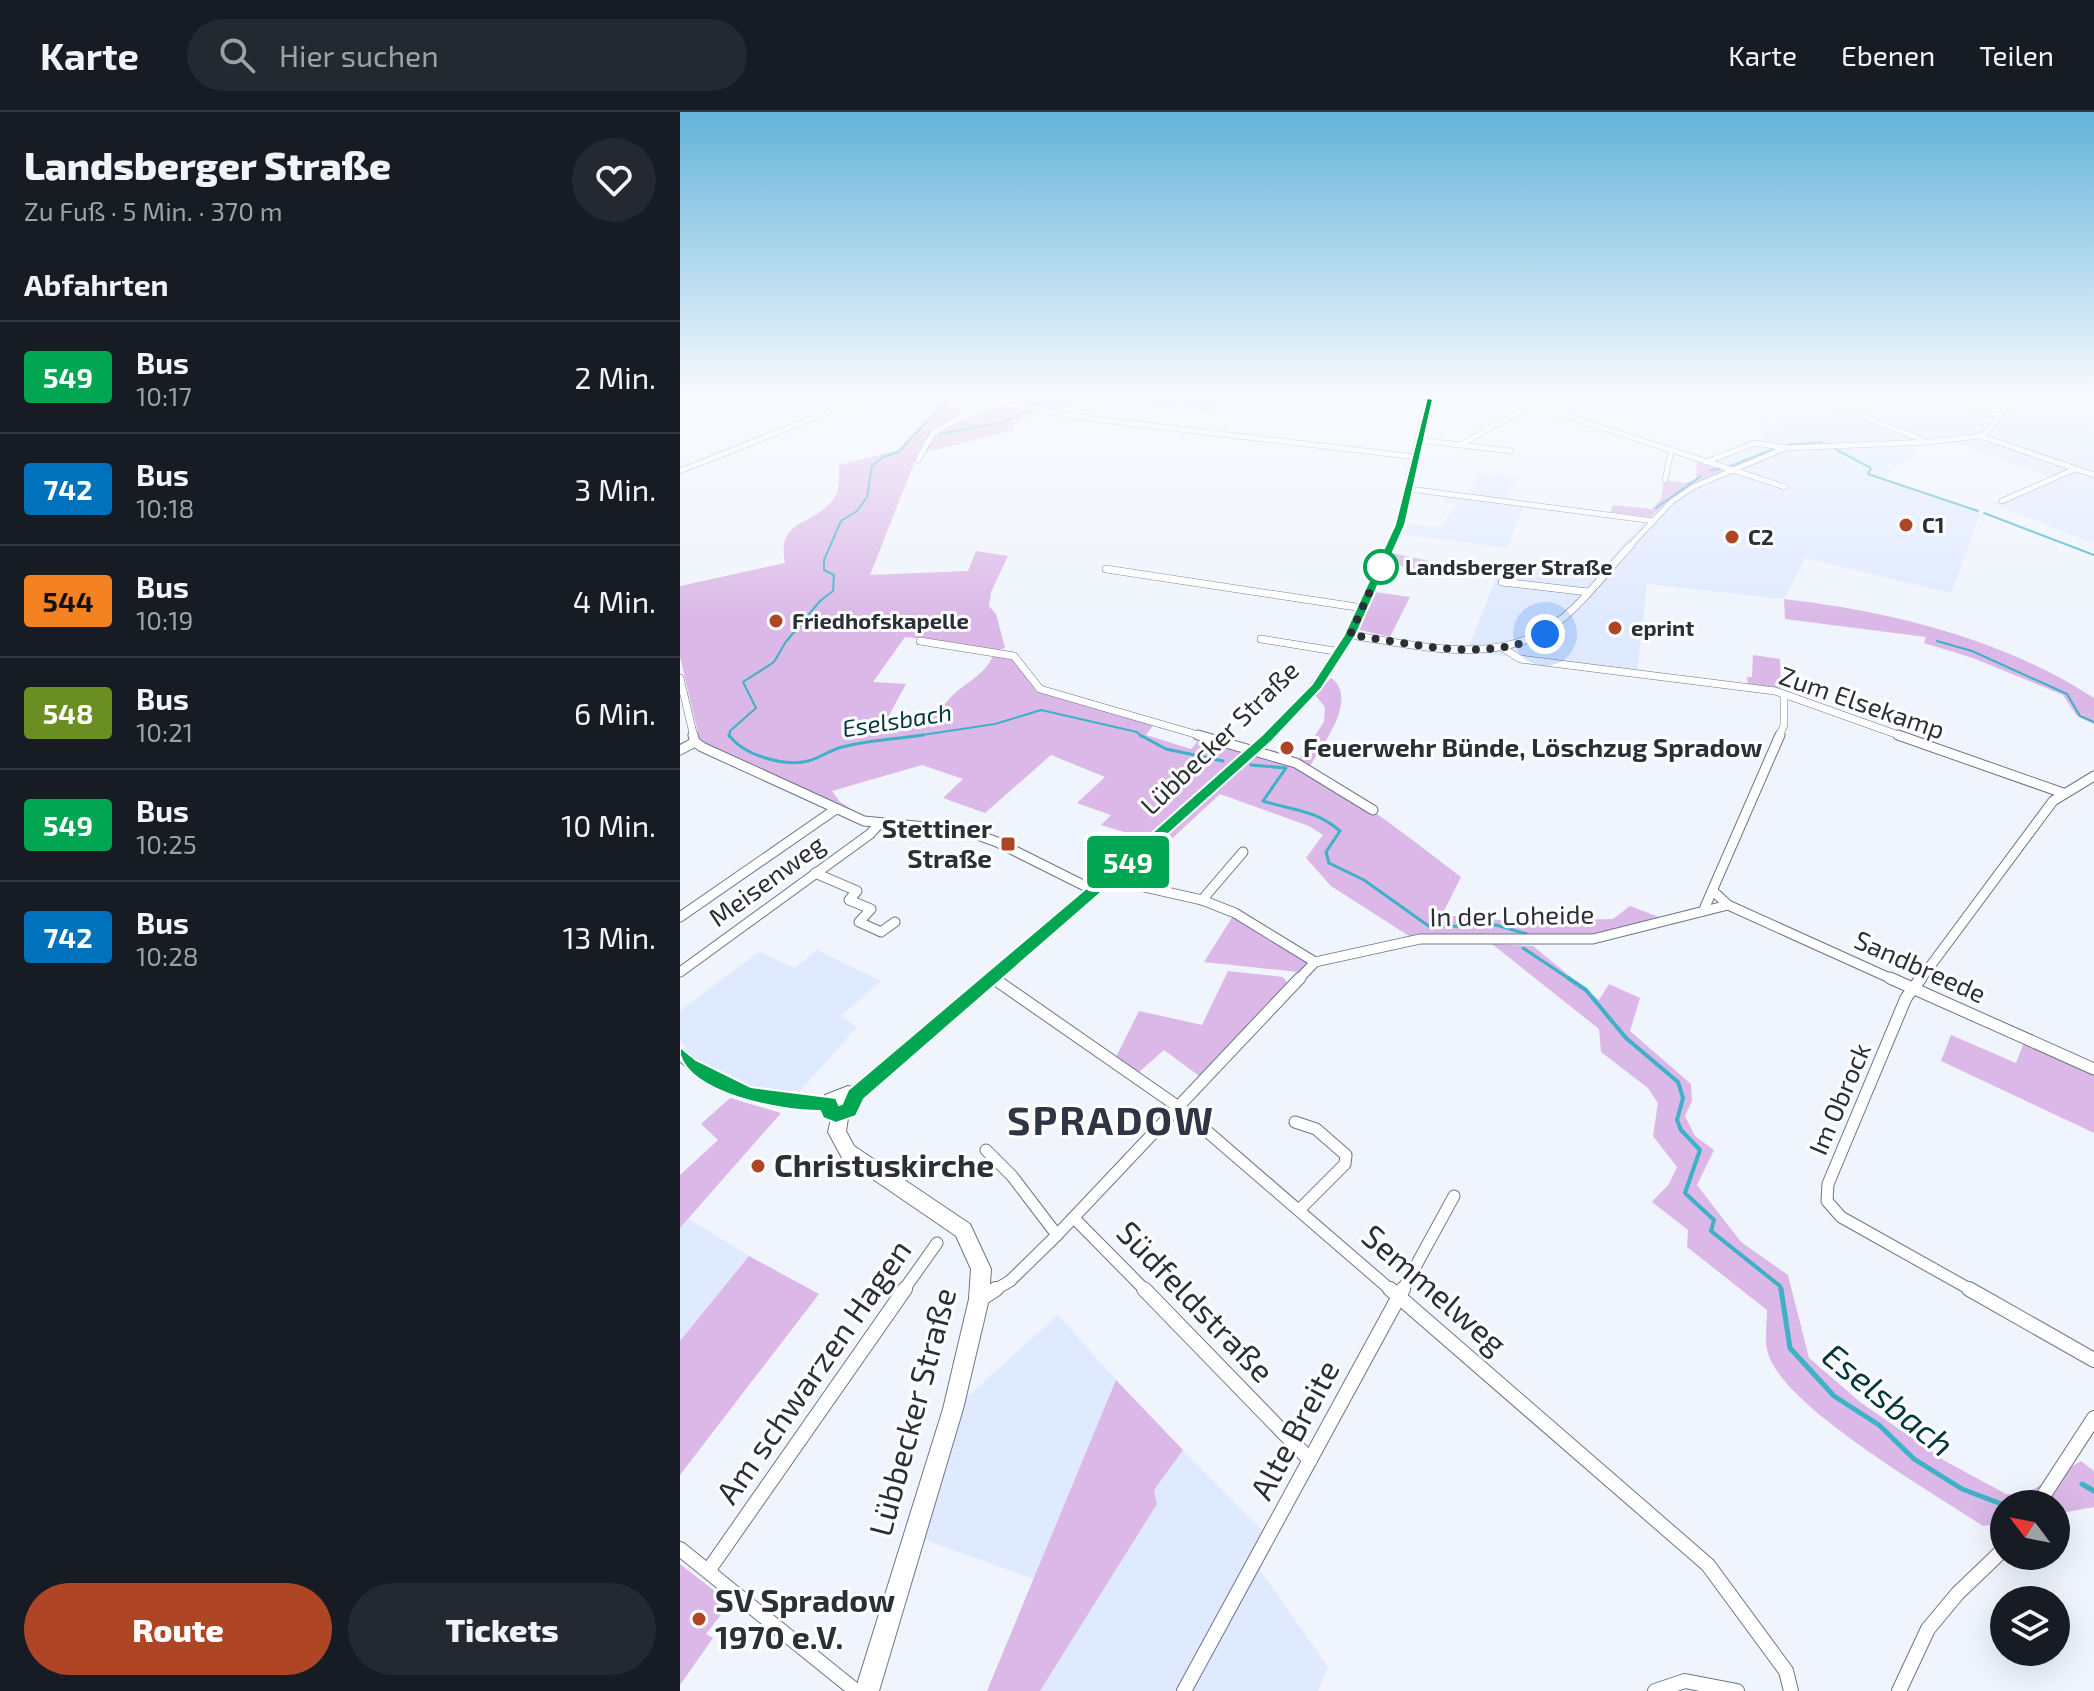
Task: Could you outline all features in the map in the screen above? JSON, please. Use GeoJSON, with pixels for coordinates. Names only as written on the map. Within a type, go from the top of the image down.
{"type":"FeatureCollection","features":[{"type":"Feature","properties":{"kind":"main road","name":"Lübbecker Straße"},"geometry":{"type":"LineString","coordinates":[[867,1691],[953,1409],[979,1299],[981,1269],[963,1230],[848,1152],[837,1132],[834,1109],[852,1107],[854,1096],[1109,879],[1300,706],[1341,652],[1350,635],[1400,525],[1413,473]]}},
{"type":"Feature","properties":{"kind":"street"},"geometry":{"type":"LineString","coordinates":[[1665,480],[1667,473]]}},
{"type":"Feature","properties":{"kind":"street"},"geometry":{"type":"LineString","coordinates":[[1350,635],[1467,650],[1503,648],[1545,634],[1683,492],[1724,473]]}},
{"type":"Feature","properties":{"kind":"street"},"geometry":{"type":"LineString","coordinates":[[1739,473],[1785,487]]}},
{"type":"Feature","properties":{"kind":"street"},"geometry":{"type":"LineString","coordinates":[[2002,501],[2067,473]]}},
{"type":"Feature","properties":{"kind":"street"},"geometry":{"type":"LineString","coordinates":[[1409,489],[1654,521]]}},
{"type":"Feature","properties":{"kind":"street"},"geometry":{"type":"LineString","coordinates":[[1106,569],[1363,608]]}},
{"type":"Feature","properties":{"kind":"street"},"geometry":{"type":"LineString","coordinates":[[1502,582],[1588,592]]}},
{"type":"Feature","properties":{"kind":"street"},"geometry":{"type":"LineString","coordinates":[[1261,639],[1341,652]]}},
{"type":"Feature","properties":{"kind":"street"},"geometry":{"type":"LineString","coordinates":[[920,641],[958,644],[1014,656],[1040,689],[1296,763],[1373,810]]}},
{"type":"Feature","properties":{"kind":"street","name":"Zum Elsekamp"},"geometry":{"type":"LineString","coordinates":[[1503,648],[1520,659],[1775,691],[2063,793]]}},
{"type":"Feature","properties":{"kind":"street"},"geometry":{"type":"LineString","coordinates":[[680,678],[695,742]]}},
{"type":"Feature","properties":{"kind":"street"},"geometry":{"type":"LineString","coordinates":[[1705,907],[1784,725],[1784,696]]}},
{"type":"Feature","properties":{"kind":"street"},"geometry":{"type":"LineString","coordinates":[[680,750],[695,742]]}},
{"type":"Feature","properties":{"kind":"street"},"geometry":{"type":"LineString","coordinates":[[695,742],[836,809],[879,824],[967,831],[997,842],[1095,891]]}},
{"type":"Feature","properties":{"kind":"street","name":"Im Obrock"},"geometry":{"type":"LineString","coordinates":[[2094,776],[2063,793],[2043,813],[1906,998],[1828,1184],[1827,1201],[1841,1217],[2094,1360]]}},
{"type":"Feature","properties":{"kind":"street"},"geometry":{"type":"LineString","coordinates":[[680,917],[836,809]]}},
{"type":"Feature","properties":{"kind":"street","name":"Meisenweg"},"geometry":{"type":"LineString","coordinates":[[680,972],[879,824]]}},
{"type":"Feature","properties":{"kind":"street"},"geometry":{"type":"LineString","coordinates":[[1202,900],[1243,852]]}},
{"type":"Feature","properties":{"kind":"street"},"geometry":{"type":"LineString","coordinates":[[815,873],[857,891],[849,900],[871,909],[859,922],[881,932],[895,922]]}},
{"type":"Feature","properties":{"kind":"street"},"geometry":{"type":"LineString","coordinates":[[979,1299],[1010,1281],[1074,1218],[1315,962],[1235,913],[1202,900],[1109,879]]}},
{"type":"Feature","properties":{"kind":"street","name":"Sandbreede"},"geometry":{"type":"LineString","coordinates":[[1713,891],[1728,905],[2094,1069]]}},
{"type":"Feature","properties":{"kind":"street","name":"Sandbreede"},"geometry":{"type":"LineString","coordinates":[[1705,907],[1728,905]]}},
{"type":"Feature","properties":{"kind":"street","name":"In der Loheide"},"geometry":{"type":"LineString","coordinates":[[1315,962],[1390,944],[1436,938],[1537,943],[1595,939],[1646,929],[1705,907]]}},
{"type":"Feature","properties":{"kind":"street","name":"Semmelweg"},"geometry":{"type":"LineString","coordinates":[[992,977],[1180,1108],[1708,1565],[1786,1671],[1791,1691]]}},
{"type":"Feature","properties":{"kind":"street"},"geometry":{"type":"LineString","coordinates":[[680,1054],[690,1065],[748,1095],[834,1109]]}},
{"type":"Feature","properties":{"kind":"street"},"geometry":{"type":"LineString","coordinates":[[1295,1122],[1316,1129],[1346,1155],[1345,1164],[1299,1210]]}},
{"type":"Feature","properties":{"kind":"street"},"geometry":{"type":"LineString","coordinates":[[986,1150],[1012,1176],[1057,1235]]}},
{"type":"Feature","properties":{"kind":"street","name":"Alte Breite"},"geometry":{"type":"LineString","coordinates":[[1184,1691],[1454,1196]]}},
{"type":"Feature","properties":{"kind":"street","name":"Südfeldstraße"},"geometry":{"type":"LineString","coordinates":[[1074,1218],[1310,1460]]}},
{"type":"Feature","properties":{"kind":"street","name":"Am schwarzen Hagen"},"geometry":{"type":"LineString","coordinates":[[708,1571],[937,1243]]}},
{"type":"Feature","properties":{"kind":"street"},"geometry":{"type":"LineString","coordinates":[[2047,1490],[2094,1418]]}},
{"type":"Feature","properties":{"kind":"street"},"geometry":{"type":"LineString","coordinates":[[680,1549],[856,1691]]}},
{"type":"Feature","properties":{"kind":"street"},"geometry":{"type":"LineString","coordinates":[[1899,1691],[1928,1629],[1958,1593],[1990,1562]]}},
{"type":"Feature","properties":{"kind":"street"},"geometry":{"type":"LineString","coordinates":[[1655,1691],[1668,1683],[1688,1680],[1737,1691]]}},
{"type":"Feature","properties":{"kind":"shaded area"},"geometry":{"type":"Polygon","coordinates":[[[839,473],[910,473],[870,575],[968,571],[976,551],[1008,556],[991,592],[989,606],[996,614],[1005,648],[995,651],[905,637],[873,682],[906,684],[887,719],[916,723],[930,719],[981,672],[994,654],[1017,660],[1036,691],[1154,724],[1146,735],[1191,749],[1201,737],[1245,750],[1147,839],[1101,825],[1111,815],[1077,803],[1105,777],[1051,755],[985,813],[943,798],[963,779],[922,765],[832,791],[840,802],[856,812],[852,815],[709,748],[700,741],[680,657],[680,586],[785,563],[786,538],[799,524],[827,507],[835,497],[839,473]]]}},
{"type":"Feature","properties":{"kind":"shaded area"},"geometry":{"type":"Polygon","coordinates":[[[1480,473],[1517,477],[1507,499],[1525,501],[1507,548],[1399,534],[1402,524],[1441,527],[1456,505],[1443,502],[1447,494],[1468,496],[1480,473]]]}},
{"type":"Feature","properties":{"kind":"shaded area"},"geometry":{"type":"Polygon","coordinates":[[[1696,473],[1719,473],[1687,487],[1650,517],[1610,512],[1613,505],[1652,509],[1661,499],[1664,480],[1685,483],[1696,479],[1696,473]]]}},
{"type":"Feature","properties":{"kind":"shaded area"},"geometry":{"type":"Polygon","coordinates":[[[1720,473],[1890,473],[1881,479],[1981,512],[1951,593],[1805,558],[1784,599],[1647,584],[1637,672],[1473,652],[1469,647],[1503,561],[1599,571],[1641,524],[1675,495],[1720,473]]]}},
{"type":"Feature","properties":{"kind":"shaded area"},"geometry":{"type":"Polygon","coordinates":[[[2039,473],[2094,473],[2094,544],[1992,503],[2051,477],[2039,473]]]}},
{"type":"Feature","properties":{"kind":"shaded area"},"geometry":{"type":"Polygon","coordinates":[[[1392,553],[1448,565],[1440,574],[1387,563],[1392,553]]]}},
{"type":"Feature","properties":{"kind":"shaded area"},"geometry":{"type":"Polygon","coordinates":[[[1375,592],[1410,597],[1390,637],[1360,630],[1375,592]]]}},
{"type":"Feature","properties":{"kind":"shaded area"},"geometry":{"type":"Polygon","coordinates":[[[1784,599],[1904,620],[1945,631],[2022,659],[2094,698],[2094,724],[2077,716],[2063,695],[1973,658],[1924,643],[1926,637],[1785,619],[1784,599]]]}},
{"type":"Feature","properties":{"kind":"shaded area"},"geometry":{"type":"Polygon","coordinates":[[[1753,655],[1780,659],[1781,688],[1748,686],[1747,677],[1752,677],[1753,655]]]}},
{"type":"Feature","properties":{"kind":"shaded area"},"geometry":{"type":"Polygon","coordinates":[[[1331,678],[1339,687],[1340,709],[1330,734],[1310,766],[1298,761],[1324,722],[1325,707],[1315,695],[1331,678]]]}},
{"type":"Feature","properties":{"kind":"shaded area"},"geometry":{"type":"Polygon","coordinates":[[[1255,754],[1284,763],[1338,789],[1461,877],[1442,915],[1521,922],[1613,919],[1630,906],[1664,919],[1592,935],[1526,940],[1430,934],[1409,936],[1331,886],[1306,858],[1323,835],[1309,826],[1220,794],[1164,846],[1159,844],[1255,754]]]}},
{"type":"Feature","properties":{"kind":"shaded area"},"geometry":{"type":"Polygon","coordinates":[[[1233,916],[1309,961],[1299,972],[1204,962],[1233,916]]]}},
{"type":"Feature","properties":{"kind":"shaded area"},"geometry":{"type":"Polygon","coordinates":[[[1492,944],[1533,946],[1599,1000],[1609,984],[1640,998],[1630,1031],[1691,1084],[1692,1101],[1685,1116],[1695,1136],[1714,1150],[1697,1185],[1741,1242],[1788,1275],[1809,1358],[1860,1402],[1945,1461],[1999,1490],[1990,1490],[1990,1525],[1983,1526],[1863,1447],[1801,1398],[1780,1375],[1768,1353],[1767,1310],[1687,1247],[1688,1230],[1652,1202],[1669,1184],[1677,1167],[1653,1136],[1658,1103],[1648,1088],[1601,1052],[1599,1029],[1492,944]]]}},
{"type":"Feature","properties":{"kind":"shaded area"},"geometry":{"type":"Polygon","coordinates":[[[817,950],[881,981],[841,1016],[857,1027],[800,1091],[768,1090],[749,1085],[691,1057],[680,1039],[680,1011],[759,952],[795,968],[817,950]]]}},
{"type":"Feature","properties":{"kind":"shaded area"},"geometry":{"type":"Polygon","coordinates":[[[1228,971],[1283,977],[1288,984],[1202,1078],[1164,1050],[1139,1072],[1116,1057],[1139,1011],[1202,1025],[1228,971]]]}},
{"type":"Feature","properties":{"kind":"shaded area"},"geometry":{"type":"Polygon","coordinates":[[[1951,1035],[2016,1063],[2025,1040],[2094,1071],[2094,1133],[1941,1061],[1951,1035]]]}},
{"type":"Feature","properties":{"kind":"shaded area"},"geometry":{"type":"Polygon","coordinates":[[[730,1098],[781,1113],[680,1228],[680,1175],[718,1140],[701,1124],[730,1098]]]}},
{"type":"Feature","properties":{"kind":"shaded area"},"geometry":{"type":"Polygon","coordinates":[[[689,1219],[749,1256],[680,1341],[680,1228],[689,1219]]]}},
{"type":"Feature","properties":{"kind":"shaded area"},"geometry":{"type":"Polygon","coordinates":[[[749,1256],[819,1294],[680,1475],[680,1341],[749,1256]]]}},
{"type":"Feature","properties":{"kind":"shaded area"},"geometry":{"type":"Polygon","coordinates":[[[1058,1315],[1116,1380],[1034,1579],[925,1540],[967,1397],[1058,1315]]]}},
{"type":"Feature","properties":{"kind":"shaded area"},"geometry":{"type":"Polygon","coordinates":[[[1116,1380],[1183,1450],[1154,1490],[1157,1504],[1040,1691],[987,1691],[1116,1380]]]}},
{"type":"Feature","properties":{"kind":"shaded area"},"geometry":{"type":"Polygon","coordinates":[[[1183,1450],[1270,1539],[1257,1566],[1328,1667],[1318,1691],[1185,1691],[1179,1687],[1176,1691],[1040,1691],[1157,1504],[1154,1490],[1183,1450]]]}},
{"type":"Feature","properties":{"kind":"shaded area"},"geometry":{"type":"Polygon","coordinates":[[[2081,1461],[2094,1471],[2094,1507],[2070,1511],[2070,1490],[2032,1490],[2081,1461]]]}},
{"type":"Feature","properties":{"kind":"shaded area","name":"SV Spradow 1970 e.V."},"geometry":{"type":"Polygon","coordinates":[[[680,1564],[730,1603],[706,1634],[713,1638],[680,1685],[680,1564]]]}},
{"type":"Feature","properties":{"kind":"waterway","name":"Eselsbach"},"geometry":{"type":"LineString","coordinates":[[729,735],[730,731],[756,708],[743,682],[774,662],[785,643],[820,601],[833,591],[834,575],[824,570],[824,560],[841,521],[857,511],[867,497],[871,473]]}},
{"type":"Feature","properties":{"kind":"waterway"},"geometry":{"type":"LineString","coordinates":[[1869,473],[1978,511]]}},
{"type":"Feature","properties":{"kind":"waterway"},"geometry":{"type":"LineString","coordinates":[[1656,508],[1701,476]]}},
{"type":"Feature","properties":{"kind":"waterway"},"geometry":{"type":"LineString","coordinates":[[1984,513],[2094,555]]}},
{"type":"Feature","properties":{"kind":"waterway"},"geometry":{"type":"LineString","coordinates":[[1937,641],[1972,651],[2067,694],[2080,716],[2094,722]]}},
{"type":"Feature","properties":{"kind":"waterway","name":"Eselsbach"},"geometry":{"type":"LineString","coordinates":[[920,735],[995,724],[1041,710],[1140,735]]}},
{"type":"Feature","properties":{"kind":"waterway","name":"Eselsbach"},"geometry":{"type":"LineString","coordinates":[[729,735],[754,754],[788,762],[812,760],[852,745],[920,735]]}},
{"type":"Feature","properties":{"kind":"waterway","name":"Eselsbach"},"geometry":{"type":"LineString","coordinates":[[909,737],[920,735]]}},
{"type":"Feature","properties":{"kind":"waterway","name":"Eselsbach"},"geometry":{"type":"LineString","coordinates":[[1140,735],[1166,749],[1223,761]]}},
{"type":"Feature","properties":{"kind":"waterway","name":"Eselsbach"},"geometry":{"type":"LineString","coordinates":[[1251,765],[1286,768],[1263,801],[1313,815],[1331,824],[1340,831],[1326,852],[1329,863],[1364,880],[1430,927],[1496,925],[1527,934]]}},
{"type":"Feature","properties":{"kind":"waterway","name":"Eselsbach"},"geometry":{"type":"LineString","coordinates":[[1523,948],[1586,990],[1626,1038],[1678,1082],[1683,1098],[1677,1120],[1681,1130],[1700,1150],[1685,1193],[1714,1220],[1711,1231],[1780,1286],[1781,1291]]}},
{"type":"Feature","properties":{"kind":"waterway","name":"Eselsbach"},"geometry":{"type":"LineString","coordinates":[[1781,1289],[1790,1348],[1834,1396],[1879,1425],[1914,1459],[1962,1489],[1990,1500]]}},
{"type":"Feature","properties":{"kind":"waterway","name":"Eselsbach"},"geometry":{"type":"LineString","coordinates":[[2082,1484],[2094,1491]]}},
{"type":"Feature","properties":{"kind":"bus line","name":"549"},"geometry":{"type":"LineString","coordinates":[[680,1055],[690,1065],[748,1095],[799,1103],[829,1103],[830,1112],[836,1114],[849,1110],[855,1103],[854,1096],[1095,891],[1300,706],[1330,669],[1350,635],[1400,525],[1413,473]]}},
{"type":"Feature","properties":{"kind":"place","name":"C1"},"geometry":{"type":"Point","coordinates":[1906,525]}},
{"type":"Feature","properties":{"kind":"place","name":"C2"},"geometry":{"type":"Point","coordinates":[1732,537]}},
{"type":"Feature","properties":{"kind":"place","name":"Landsberger Straße"},"geometry":{"type":"Point","coordinates":[1381,567]}},
{"type":"Feature","properties":{"kind":"place","name":"Friedhofskapelle"},"geometry":{"type":"Point","coordinates":[776,621]}},
{"type":"Feature","properties":{"kind":"place","name":"eprint"},"geometry":{"type":"Point","coordinates":[1615,628]}},
{"type":"Feature","properties":{"kind":"place","name":"Feuerwehr Bünde, Löschzug Spradow"},"geometry":{"type":"Point","coordinates":[1287,748]}},
{"type":"Feature","properties":{"kind":"place","name":"Stettiner Straße"},"geometry":{"type":"Point","coordinates":[1008,844]}},
{"type":"Feature","properties":{"kind":"place","name":"Christuskirche"},"geometry":{"type":"Point","coordinates":[758,1166]}},
{"type":"Feature","properties":{"kind":"place","name":"SV Spradow 1970 e.V."},"geometry":{"type":"Point","coordinates":[699,1619]}},
{"type":"Feature","properties":{"kind":"district","name":"SPRADOW"},"geometry":{"type":"Point","coordinates":[1111,1121]}},
{"type":"Feature","properties":{"kind":"route"},"geometry":{"type":"LineString","coordinates":[[1381,567],[1350,635],[1486,650],[1524,643],[1545,634]]}}]}
